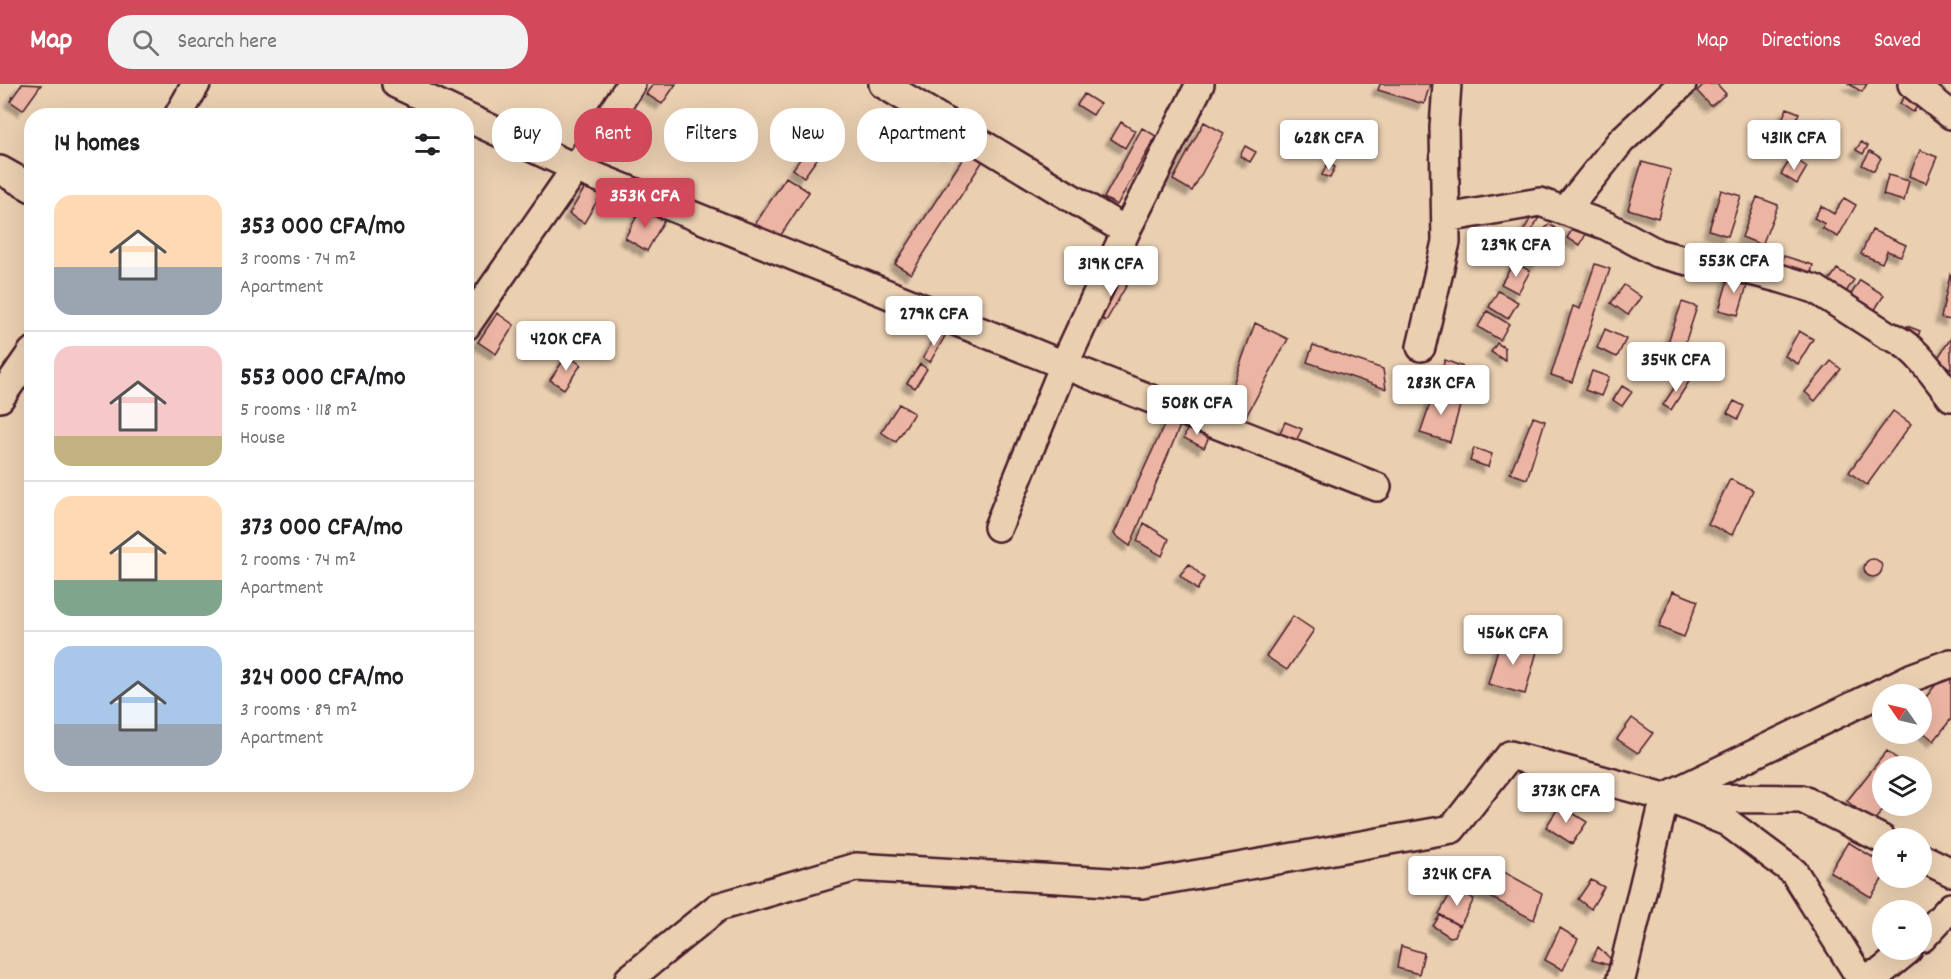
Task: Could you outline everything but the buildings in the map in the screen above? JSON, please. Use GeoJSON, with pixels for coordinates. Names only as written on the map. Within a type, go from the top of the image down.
{"type":"FeatureCollection","features":[{"type":"Feature","properties":{"kind":"street"},"geometry":{"type":"LineString","coordinates":[[182,108],[196,84]]}},
{"type":"Feature","properties":{"kind":"street"},"geometry":{"type":"LineString","coordinates":[[396,84],[448,108]]}},
{"type":"Feature","properties":{"kind":"street"},"geometry":{"type":"LineString","coordinates":[[474,315],[576,168],[631,84]]}},
{"type":"Feature","properties":{"kind":"street"},"geometry":{"type":"LineString","coordinates":[[883,84],[1126,231]]}},
{"type":"Feature","properties":{"kind":"street"},"geometry":{"type":"LineString","coordinates":[[998,527],[1064,365],[1126,231],[1200,84]]}},
{"type":"Feature","properties":{"kind":"street"},"geometry":{"type":"LineString","coordinates":[[1421,347],[1446,242],[1443,128],[1447,84]]}},
{"type":"Feature","properties":{"kind":"street"},"geometry":{"type":"LineString","coordinates":[[1565,211],[1621,141],[1682,84]]}},
{"type":"Feature","properties":{"kind":"street"},"geometry":{"type":"LineString","coordinates":[[1912,84],[1951,115]]}},
{"type":"Feature","properties":{"kind":"street"},"geometry":{"type":"LineString","coordinates":[[474,120],[576,168],[1064,365],[1377,487]]}},
{"type":"Feature","properties":{"kind":"street"},"geometry":{"type":"LineString","coordinates":[[0,170],[24,184]]}},
{"type":"Feature","properties":{"kind":"street"},"geometry":{"type":"LineString","coordinates":[[1446,218],[1540,202],[1607,226],[1657,253],[1688,261],[1711,261],[1815,290],[1912,349],[1951,397]]}},
{"type":"Feature","properties":{"kind":"street"},"geometry":{"type":"LineString","coordinates":[[0,398],[24,364]]}},
{"type":"Feature","properties":{"kind":"street"},"geometry":{"type":"LineString","coordinates":[[1665,797],[1913,677],[1951,663]]}},
{"type":"Feature","properties":{"kind":"street"},"geometry":{"type":"LineString","coordinates":[[629,979],[718,908],[856,867],[1142,884],[1452,829],[1510,756],[1665,797],[1727,822],[1794,872],[1861,979],[1881,972],[1896,960]]}},
{"type":"Feature","properties":{"kind":"street"},"geometry":{"type":"LineString","coordinates":[[1665,797],[1802,799],[1872,834]]}},
{"type":"Feature","properties":{"kind":"street"},"geometry":{"type":"LineString","coordinates":[[1621,979],[1665,797]]}},
{"type":"Feature","properties":{"kind":"street"},"geometry":{"type":"LineString","coordinates":[[1932,863],[1951,872]]}},
{"type":"Feature","properties":{"kind":"street"},"geometry":{"type":"LineString","coordinates":[[1932,927],[1951,907]]}}]}
